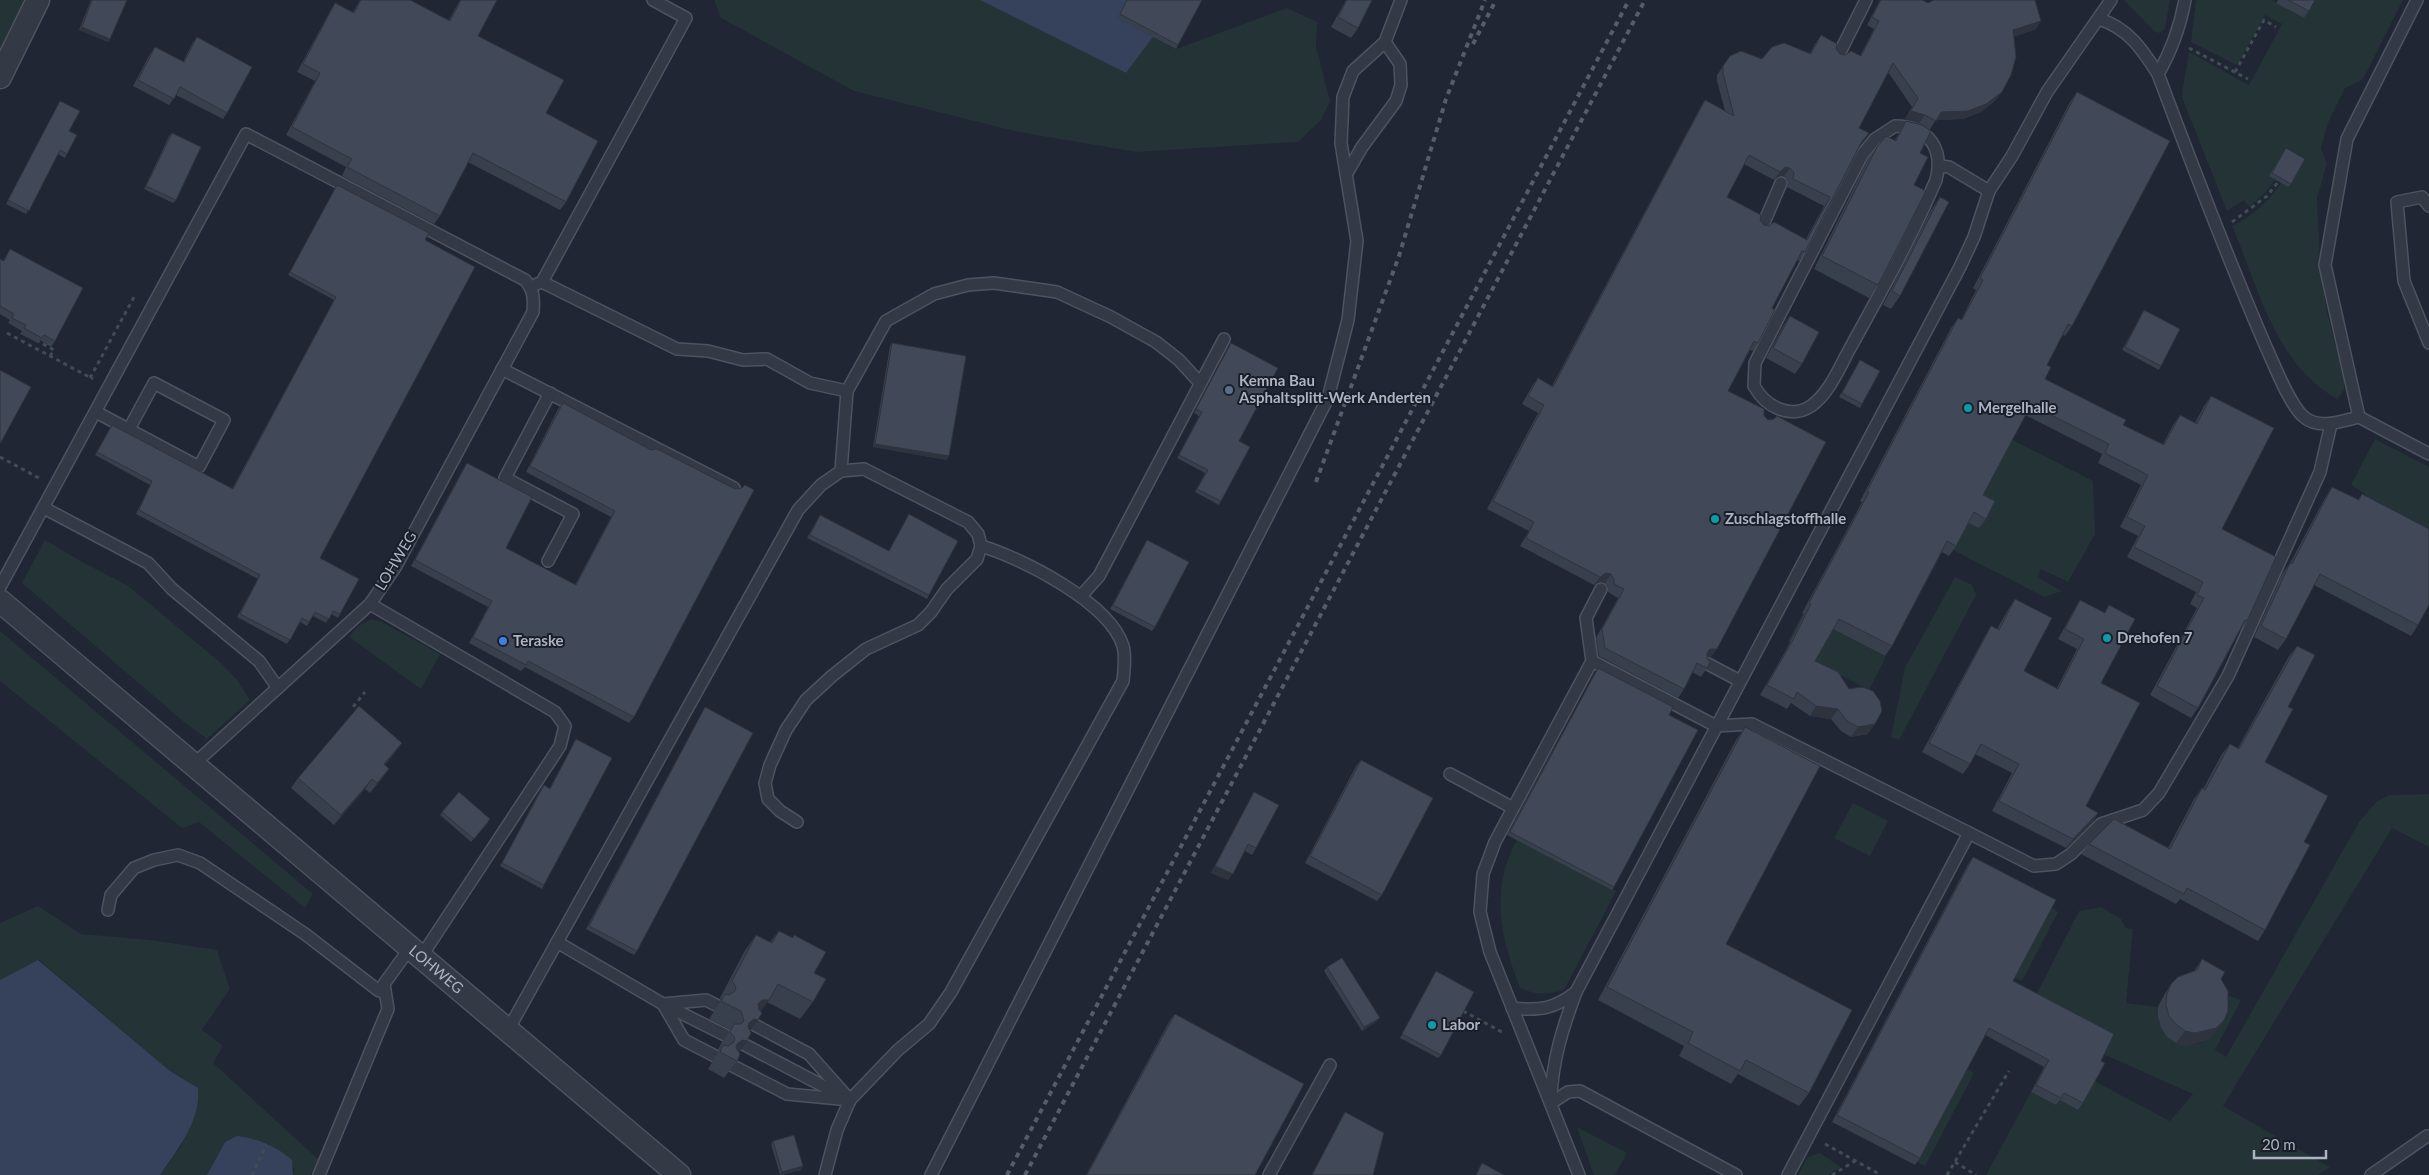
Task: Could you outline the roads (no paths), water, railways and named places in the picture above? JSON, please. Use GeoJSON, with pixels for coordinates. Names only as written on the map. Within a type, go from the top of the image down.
{"type":"FeatureCollection","features":[{"type":"Feature","properties":{"kind":"street"},"geometry":{"type":"LineString","coordinates":[[0,77],[38,0]]}},
{"type":"Feature","properties":{"kind":"street","name":"LOHWEG"},"geometry":{"type":"LineString","coordinates":[[0,601],[679,1175]]}},
{"type":"Feature","properties":{"kind":"lane"},"geometry":{"type":"LineString","coordinates":[[0,587],[246,134],[525,280],[531,287],[542,282],[686,18],[653,0]]}},
{"type":"Feature","properties":{"kind":"lane"},"geometry":{"type":"LineString","coordinates":[[931,1175],[1328,398],[1348,320],[1357,241],[1342,143],[1343,97],[1347,81],[1364,59],[1385,42],[1401,0]]}},
{"type":"Feature","properties":{"kind":"lane"},"geometry":{"type":"LineString","coordinates":[[1838,56],[1866,0]]}},
{"type":"Feature","properties":{"kind":"lane"},"geometry":{"type":"LineString","coordinates":[[1551,1103],[1552,1070],[1576,992],[1960,266],[1974,237],[1989,191],[2012,156],[2047,92],[2111,0]]}},
{"type":"Feature","properties":{"kind":"lane"},"geometry":{"type":"LineString","coordinates":[[2158,74],[2175,41],[2180,26],[2184,0]]}},
{"type":"Feature","properties":{"kind":"lane"},"geometry":{"type":"LineString","coordinates":[[2359,417],[2325,265],[2347,139],[2417,0]]}},
{"type":"Feature","properties":{"kind":"lane"},"geometry":{"type":"LineString","coordinates":[[2099,19],[2124,30],[2140,46],[2158,74],[2254,318],[2289,395],[2302,416],[2312,422],[2331,424],[2359,417],[2429,454]]}},
{"type":"Feature","properties":{"kind":"lane"},"geometry":{"type":"LineString","coordinates":[[1347,173],[1362,147],[1396,101],[1401,85],[1400,64],[1385,42]]}},
{"type":"Feature","properties":{"kind":"lane"},"geometry":{"type":"LineString","coordinates":[[1895,126],[1909,126],[1921,132],[1932,142],[1938,153],[1940,166],[1928,199],[1826,391],[1812,406],[1800,411],[1771,410],[1758,395],[1754,386],[1754,363],[1862,155],[1875,139],[1895,126]]}},
{"type":"Feature","properties":{"kind":"lane"},"geometry":{"type":"LineString","coordinates":[[1940,166],[1949,167],[1989,191]]}},
{"type":"Feature","properties":{"kind":"lane"},"geometry":{"type":"LineString","coordinates":[[1762,227],[1781,183]]}},
{"type":"Feature","properties":{"kind":"lane"},"geometry":{"type":"LineString","coordinates":[[2429,206],[2422,197],[2397,202],[2404,281],[2429,343]]}},
{"type":"Feature","properties":{"kind":"lane"},"geometry":{"type":"LineString","coordinates":[[542,282],[677,349],[708,350],[742,360],[767,359],[810,384],[847,391]]}},
{"type":"Feature","properties":{"kind":"lane"},"geometry":{"type":"LineString","coordinates":[[840,471],[847,391],[886,320],[934,294],[968,285],[994,283],[1057,292],[1111,317],[1156,342],[1179,360],[1200,383]]}},
{"type":"Feature","properties":{"kind":"lane","name":"LOHWEG"},"geometry":{"type":"LineString","coordinates":[[193,765],[370,604],[396,566],[533,312],[534,296],[531,287]]}},
{"type":"Feature","properties":{"kind":"lane"},"geometry":{"type":"LineString","coordinates":[[1081,596],[1099,576],[1224,339]]}},
{"type":"Feature","properties":{"kind":"lane"},"geometry":{"type":"LineString","coordinates":[[505,364],[550,393],[734,488]]}},
{"type":"Feature","properties":{"kind":"lane"},"geometry":{"type":"LineString","coordinates":[[96,412],[199,467],[224,420],[154,383],[129,429]]}},
{"type":"Feature","properties":{"kind":"lane"},"geometry":{"type":"LineString","coordinates":[[548,561],[573,514],[505,478],[550,393]]}},
{"type":"Feature","properties":{"kind":"lane"},"geometry":{"type":"LineString","coordinates":[[1592,661],[1716,726],[1752,724],[2034,866],[2056,864],[2071,854],[2101,824],[2143,810],[2159,793],[2228,676],[2320,472],[2331,424]]}},
{"type":"Feature","properties":{"kind":"lane"},"geometry":{"type":"LineString","coordinates":[[508,1030],[798,510],[821,485],[840,471],[864,469],[968,522],[978,534],[981,546],[977,559],[947,589],[931,612],[918,625],[866,649],[806,700],[786,730],[770,765],[765,783],[768,799],[780,811],[798,822]]}},
{"type":"Feature","properties":{"kind":"lane"},"geometry":{"type":"LineString","coordinates":[[44,508],[148,563],[172,589],[259,661],[278,688]]}},
{"type":"Feature","properties":{"kind":"lane"},"geometry":{"type":"LineString","coordinates":[[825,1175],[837,1130],[850,1100],[898,1050],[929,1024],[950,992],[1124,680],[1123,647],[1117,632],[1106,618],[1081,596],[1004,553],[981,546]]}},
{"type":"Feature","properties":{"kind":"lane"},"geometry":{"type":"LineString","coordinates":[[1579,1175],[1490,952],[1480,912],[1483,874],[1495,842],[1592,661],[1586,618],[1601,589]]}},
{"type":"Feature","properties":{"kind":"lane"},"geometry":{"type":"LineString","coordinates":[[319,1175],[388,1009],[384,984],[415,952],[560,746],[565,726],[555,712],[370,604]]}},
{"type":"Feature","properties":{"kind":"lane"},"geometry":{"type":"LineString","coordinates":[[1708,664],[1740,680]]}},
{"type":"Feature","properties":{"kind":"lane"},"geometry":{"type":"LineString","coordinates":[[1450,774],[1513,808]]}},
{"type":"Feature","properties":{"kind":"lane"},"geometry":{"type":"LineString","coordinates":[[1788,1175],[1969,833]]}},
{"type":"Feature","properties":{"kind":"lane"},"geometry":{"type":"LineString","coordinates":[[108,910],[111,895],[134,868],[154,860],[178,855],[200,862],[305,934],[379,991],[385,990]]}},
{"type":"Feature","properties":{"kind":"lane"},"geometry":{"type":"LineString","coordinates":[[558,942],[662,1004],[725,1035]]}},
{"type":"Feature","properties":{"kind":"lane"},"geometry":{"type":"LineString","coordinates":[[1512,1008],[1531,1010],[1547,1008],[1561,1004],[1576,992]]}},
{"type":"Feature","properties":{"kind":"lane"},"geometry":{"type":"LineString","coordinates":[[662,1004],[706,1000],[716,1005]]}},
{"type":"Feature","properties":{"kind":"lane"},"geometry":{"type":"LineString","coordinates":[[662,1004],[684,1040],[715,1056]]}},
{"type":"Feature","properties":{"kind":"lane"},"geometry":{"type":"LineString","coordinates":[[753,1024],[809,1054],[850,1100]]}},
{"type":"Feature","properties":{"kind":"lane"},"geometry":{"type":"LineString","coordinates":[[742,1044],[850,1100]]}},
{"type":"Feature","properties":{"kind":"lane"},"geometry":{"type":"LineString","coordinates":[[1269,1175],[1330,1064]]}},
{"type":"Feature","properties":{"kind":"lane"},"geometry":{"type":"LineString","coordinates":[[731,1065],[787,1094],[850,1100]]}},
{"type":"Feature","properties":{"kind":"lane"},"geometry":{"type":"LineString","coordinates":[[1551,1103],[1568,1092],[1580,1091],[1736,1175]]}},
{"type":"Feature","properties":{"kind":"lane"},"geometry":{"type":"LineString","coordinates":[[2371,1175],[2427,1136]]}},
{"type":"Feature","properties":{"kind":"water"},"geometry":{"type":"Polygon","coordinates":[[[980,0],[1172,0],[1153,37],[1126,73],[980,0]]]}},
{"type":"Feature","properties":{"kind":"water"},"geometry":{"type":"Polygon","coordinates":[[[38,960],[170,1071],[198,1088],[196,1112],[192,1123],[160,1175],[0,1175],[0,980],[38,960]]]}},
{"type":"Feature","properties":{"kind":"water"},"geometry":{"type":"Polygon","coordinates":[[[237,1136],[274,1147],[287,1156],[292,1160],[293,1175],[207,1175],[225,1142],[237,1136]]]}},
{"type":"Feature","properties":{"kind":"railway"},"geometry":{"type":"LineString","coordinates":[[1316,482],[1399,256],[1446,99],[1485,0]]}},
{"type":"Feature","properties":{"kind":"railway"},"geometry":{"type":"LineString","coordinates":[[1473,44],[1496,0]]}},
{"type":"Feature","properties":{"kind":"railway"},"geometry":{"type":"LineString","coordinates":[[1007,1175],[1629,0]]}},
{"type":"Feature","properties":{"kind":"railway"},"geometry":{"type":"LineString","coordinates":[[1025,1175],[1645,0]]}},
{"type":"Feature","properties":{"kind":"place","name":"Kemna Bau Asphaltsplitt-Werk Anderten"},"geometry":{"type":"Point","coordinates":[1229,390]}},
{"type":"Feature","properties":{"kind":"place","name":"Mergelhalle"},"geometry":{"type":"Point","coordinates":[1968,408]}},
{"type":"Feature","properties":{"kind":"place","name":"Zuschlagstoffhalle"},"geometry":{"type":"Point","coordinates":[1715,519]}},
{"type":"Feature","properties":{"kind":"place","name":"Drehofen 7"},"geometry":{"type":"Point","coordinates":[2107,638]}},
{"type":"Feature","properties":{"kind":"place","name":"Teraske"},"geometry":{"type":"Point","coordinates":[503,641]}},
{"type":"Feature","properties":{"kind":"place","name":"Labor"},"geometry":{"type":"Point","coordinates":[1432,1025]}}]}
